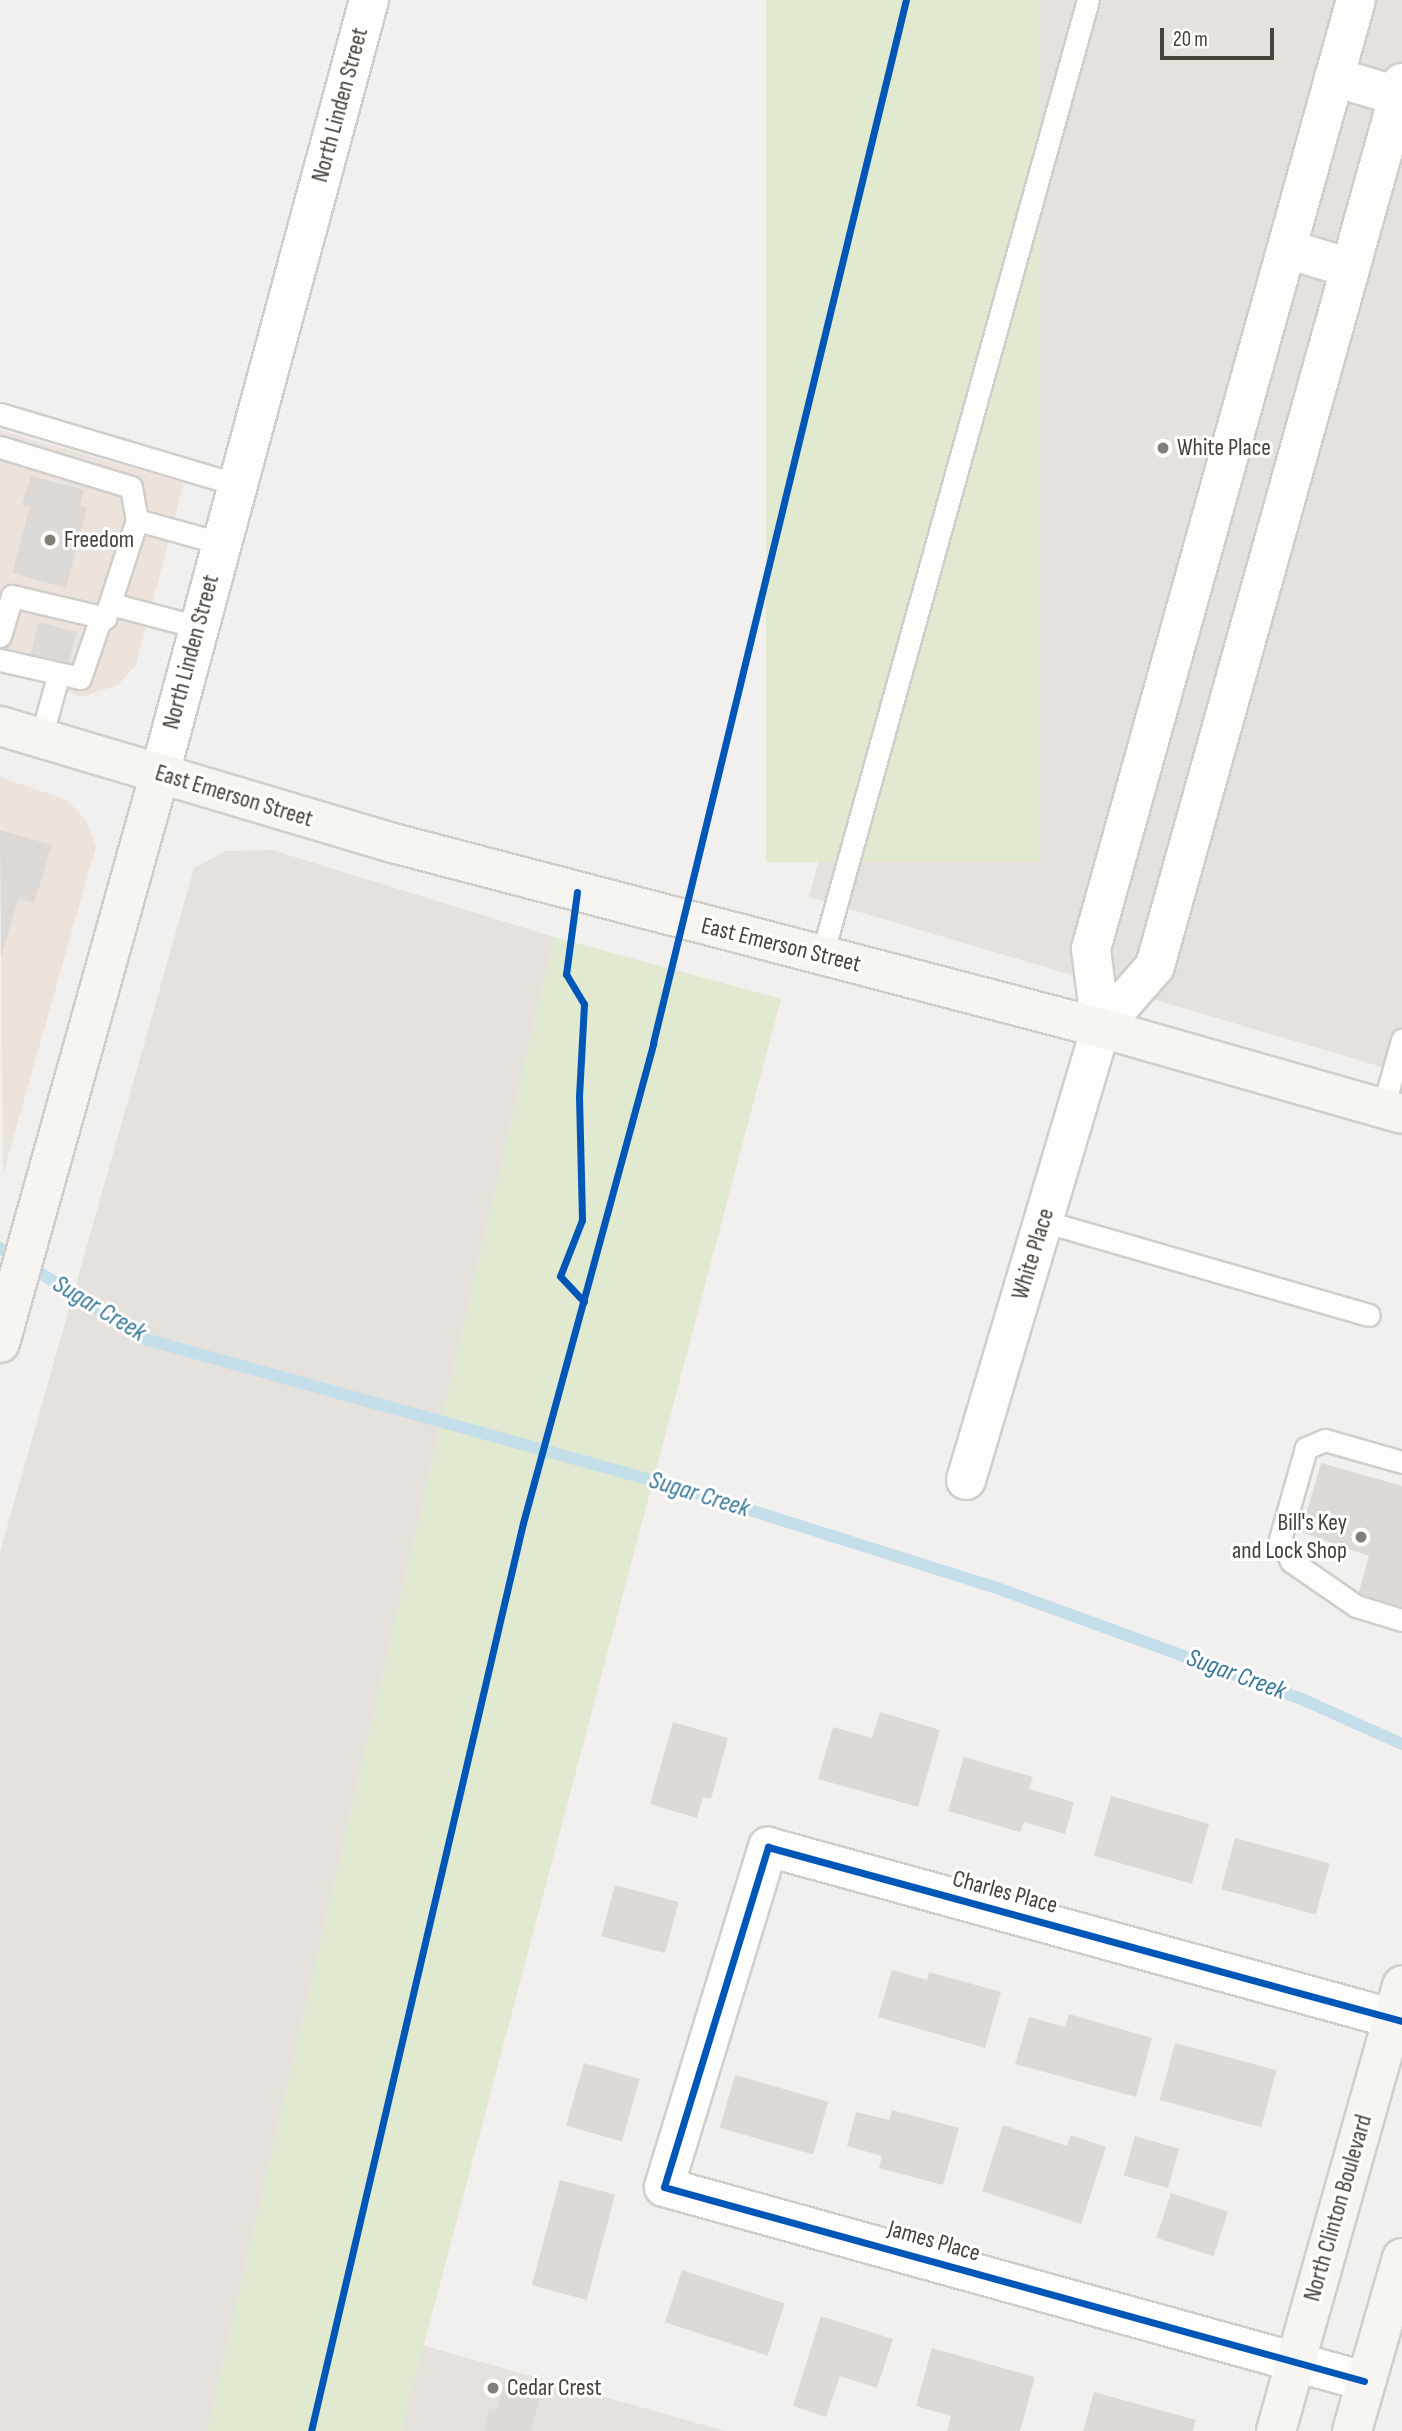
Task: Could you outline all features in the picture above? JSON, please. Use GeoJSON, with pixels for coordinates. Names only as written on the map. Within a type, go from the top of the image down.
{"type":"FeatureCollection","features":[{"type":"Feature","properties":{"kind":"main road","name":"East Emerson Street"},"geometry":{"type":"LineString","coordinates":[[0,726],[405,847],[1101,1028],[1393,1111]]}},
{"type":"Feature","properties":{"kind":"main road","name":"North Linden Street"},"geometry":{"type":"LineString","coordinates":[[1,1340],[160,773]]}},
{"type":"Feature","properties":{"kind":"main road","name":"North Clinton Boulevard"},"geometry":{"type":"LineString","coordinates":[[1276,2431],[1399,2008]]}},
{"type":"Feature","properties":{"kind":"main road"},"geometry":{"type":"LineString","coordinates":[[1352,2431],[1364,2381],[1402,2258]]}},
{"type":"Feature","properties":{"kind":"street","name":"North Linden Street"},"geometry":{"type":"LineString","coordinates":[[160,773],[235,484],[369,0]]}},
{"type":"Feature","properties":{"kind":"street","name":"White Place"},"geometry":{"type":"LineString","coordinates":[[966,1480],[1101,1028],[1091,949],[1356,0]]}},
{"type":"Feature","properties":{"kind":"street","name":"White Place"},"geometry":{"type":"LineString","coordinates":[[1101,1028],[1155,966],[1400,89],[1335,77]]}},
{"type":"Feature","properties":{"kind":"street"},"geometry":{"type":"LineString","coordinates":[[1287,249],[1350,268]]}},
{"type":"Feature","properties":{"kind":"street","name":"Charles Place"},"geometry":{"type":"LineString","coordinates":[[716,2017],[768,1847],[1399,2008]]}},
{"type":"Feature","properties":{"kind":"street","name":"James Place"},"geometry":{"type":"LineString","coordinates":[[716,2017],[664,2186],[1364,2381]]}},
{"type":"Feature","properties":{"kind":"lane"},"geometry":{"type":"LineString","coordinates":[[822,955],[1088,0]]}},
{"type":"Feature","properties":{"kind":"lane"},"geometry":{"type":"LineString","coordinates":[[0,414],[235,484]]}},
{"type":"Feature","properties":{"kind":"lane"},"geometry":{"type":"LineString","coordinates":[[0,447],[131,487],[137,520],[83,674],[74,680],[0,660]]}},
{"type":"Feature","properties":{"kind":"lane"},"geometry":{"type":"LineString","coordinates":[[137,520],[220,543]]}},
{"type":"Feature","properties":{"kind":"lane"},"geometry":{"type":"LineString","coordinates":[[0,636],[12,596],[198,627]]}},
{"type":"Feature","properties":{"kind":"lane"},"geometry":{"type":"LineString","coordinates":[[41,738],[58,676]]}},
{"type":"Feature","properties":{"kind":"lane"},"geometry":{"type":"LineString","coordinates":[[1393,1111],[1402,1040]]}},
{"type":"Feature","properties":{"kind":"lane"},"geometry":{"type":"LineString","coordinates":[[1043,1221],[1369,1315]]}},
{"type":"Feature","properties":{"kind":"lane"},"geometry":{"type":"LineString","coordinates":[[1402,1462],[1325,1440],[1306,1448],[1280,1539],[1291,1562],[1356,1606],[1402,1620]]}},
{"type":"Feature","properties":{"kind":"shaded area","name":"White Place"},"geometry":{"type":"Polygon","coordinates":[[[1040,0],[1402,0],[1402,1073],[809,897],[1040,0]]]}},
{"type":"Feature","properties":{"kind":"shaded area"},"geometry":{"type":"Polygon","coordinates":[[[0,430],[184,483],[136,665],[118,685],[82,697],[0,669],[0,430]]]}},
{"type":"Feature","properties":{"kind":"shaded area"},"geometry":{"type":"Polygon","coordinates":[[[0,777],[67,800],[86,820],[96,847],[3,1174],[0,777]]]}},
{"type":"Feature","properties":{"kind":"shaded area"},"geometry":{"type":"Polygon","coordinates":[[[272,850],[554,937],[207,2431],[0,2431],[0,1552],[194,868],[226,851],[272,850]]]}},
{"type":"Feature","properties":{"kind":"shaded area","name":"Cedar Crest"},"geometry":{"type":"Polygon","coordinates":[[[422,2345],[725,2431],[401,2431],[422,2345]]]}},
{"type":"Feature","properties":{"kind":"green space"},"geometry":{"type":"Polygon","coordinates":[[[766,0],[1040,0],[1040,862],[766,862],[766,0]]]}},
{"type":"Feature","properties":{"kind":"green space"},"geometry":{"type":"Polygon","coordinates":[[[554,937],[781,999],[401,2431],[207,2431],[554,937]]]}},
{"type":"Feature","properties":{"kind":"building","name":"Freedom"},"geometry":{"type":"Polygon","coordinates":[[[31,476],[84,490],[80,506],[87,508],[66,588],[12,573],[30,507],[22,505],[31,476]]]}},
{"type":"Feature","properties":{"kind":"building","name":"Freedom"},"geometry":{"type":"Polygon","coordinates":[[[39,622],[77,632],[67,670],[29,660],[39,622]]]}},
{"type":"Feature","properties":{"kind":"building"},"geometry":{"type":"Polygon","coordinates":[[[0,830],[52,845],[34,903],[18,899],[1,958],[0,830]]]}},
{"type":"Feature","properties":{"kind":"building","name":"Bill's Key and Lock Shop"},"geometry":{"type":"Polygon","coordinates":[[[1321,1463],[1402,1486],[1402,1607],[1358,1595],[1369,1556],[1301,1532],[1321,1463]]]}},
{"type":"Feature","properties":{"kind":"building"},"geometry":{"type":"Polygon","coordinates":[[[880,1712],[940,1730],[918,1807],[818,1779],[833,1727],[872,1738],[880,1712]]]}},
{"type":"Feature","properties":{"kind":"building"},"geometry":{"type":"Polygon","coordinates":[[[673,1722],[728,1738],[711,1799],[703,1797],[697,1818],[650,1804],[673,1722]]]}},
{"type":"Feature","properties":{"kind":"building"},"geometry":{"type":"Polygon","coordinates":[[[964,1757],[1033,1777],[1029,1789],[1074,1802],[1065,1834],[1024,1822],[1020,1832],[948,1811],[964,1757]]]}},
{"type":"Feature","properties":{"kind":"building"},"geometry":{"type":"Polygon","coordinates":[[[1111,1796],[1209,1824],[1192,1884],[1094,1856],[1111,1796]]]}},
{"type":"Feature","properties":{"kind":"building"},"geometry":{"type":"Polygon","coordinates":[[[1235,1838],[1330,1863],[1316,1915],[1221,1889],[1235,1838]]]}},
{"type":"Feature","properties":{"kind":"building"},"geometry":{"type":"Polygon","coordinates":[[[615,1885],[679,1902],[665,1953],[601,1936],[615,1885]]]}},
{"type":"Feature","properties":{"kind":"building"},"geometry":{"type":"Polygon","coordinates":[[[892,1970],[927,1980],[929,1972],[1001,1992],[985,2048],[878,2017],[892,1970]]]}},
{"type":"Feature","properties":{"kind":"building"},"geometry":{"type":"Polygon","coordinates":[[[1069,2014],[1152,2038],[1136,2097],[1015,2064],[1029,2017],[1065,2027],[1069,2014]]]}},
{"type":"Feature","properties":{"kind":"building"},"geometry":{"type":"Polygon","coordinates":[[[1175,2043],[1276,2070],[1261,2127],[1160,2100],[1175,2043]]]}},
{"type":"Feature","properties":{"kind":"building"},"geometry":{"type":"Polygon","coordinates":[[[584,2063],[640,2079],[622,2141],[566,2125],[584,2063]]]}},
{"type":"Feature","properties":{"kind":"building"},"geometry":{"type":"Polygon","coordinates":[[[735,2075],[828,2102],[813,2155],[720,2128],[735,2075]]]}},
{"type":"Feature","properties":{"kind":"building"},"geometry":{"type":"Polygon","coordinates":[[[892,2110],[959,2128],[943,2185],[879,2168],[882,2156],[847,2146],[856,2112],[889,2120],[892,2110]]]}},
{"type":"Feature","properties":{"kind":"building"},"geometry":{"type":"Polygon","coordinates":[[[1003,2125],[1067,2146],[1071,2135],[1106,2147],[1081,2224],[982,2191],[1003,2125]]]}},
{"type":"Feature","properties":{"kind":"building"},"geometry":{"type":"Polygon","coordinates":[[[1135,2136],[1179,2149],[1168,2188],[1124,2175],[1135,2136]]]}},
{"type":"Feature","properties":{"kind":"building"},"geometry":{"type":"Polygon","coordinates":[[[560,2180],[615,2195],[587,2300],[532,2285],[560,2180]]]}},
{"type":"Feature","properties":{"kind":"building"},"geometry":{"type":"Polygon","coordinates":[[[1171,2193],[1228,2212],[1214,2256],[1156,2238],[1171,2193]]]}},
{"type":"Feature","properties":{"kind":"building"},"geometry":{"type":"Polygon","coordinates":[[[682,2270],[785,2303],[768,2356],[665,2322],[682,2270]]]}},
{"type":"Feature","properties":{"kind":"building"},"geometry":{"type":"Polygon","coordinates":[[[821,2316],[893,2339],[877,2388],[840,2376],[826,2417],[793,2406],[821,2316]]]}},
{"type":"Feature","properties":{"kind":"building"},"geometry":{"type":"Polygon","coordinates":[[[932,2348],[1035,2377],[1020,2431],[947,2431],[951,2416],[916,2406],[932,2348]]]}},
{"type":"Feature","properties":{"kind":"building"},"geometry":{"type":"Polygon","coordinates":[[[503,2386],[540,2396],[531,2431],[484,2431],[489,2408],[497,2410],[503,2386]]]}},
{"type":"Feature","properties":{"kind":"building"},"geometry":{"type":"Polygon","coordinates":[[[1094,2392],[1196,2420],[1193,2431],[1083,2431],[1094,2392]]]}},
{"type":"Feature","properties":{"kind":"waterway","name":"Sugar Creek"},"geometry":{"type":"LineString","coordinates":[[0,1248],[148,1340],[680,1488],[994,1587],[1304,1700],[1402,1744]]}},
{"type":"Feature","properties":{"kind":"cycle path"},"geometry":{"type":"LineString","coordinates":[[311,2431],[523,1523],[653,1043],[906,0]]}},
{"type":"Feature","properties":{"kind":"cycle path"},"geometry":{"type":"LineString","coordinates":[[577,892],[566,974],[584,1004],[579,1096],[582,1220],[560,1276],[584,1302]]}},
{"type":"Feature","properties":{"kind":"cycle path"},"geometry":{"type":"LineString","coordinates":[[1364,2381],[664,2187],[768,1847],[1402,2021]]}},
{"type":"Feature","properties":{"kind":"place","name":"White Place"},"geometry":{"type":"Point","coordinates":[1163,448]}},
{"type":"Feature","properties":{"kind":"place","name":"Freedom"},"geometry":{"type":"Point","coordinates":[50,540]}},
{"type":"Feature","properties":{"kind":"place","name":"Bill's Key and Lock Shop"},"geometry":{"type":"Point","coordinates":[1361,1537]}},
{"type":"Feature","properties":{"kind":"place","name":"Cedar Crest"},"geometry":{"type":"Point","coordinates":[493,2388]}}]}
